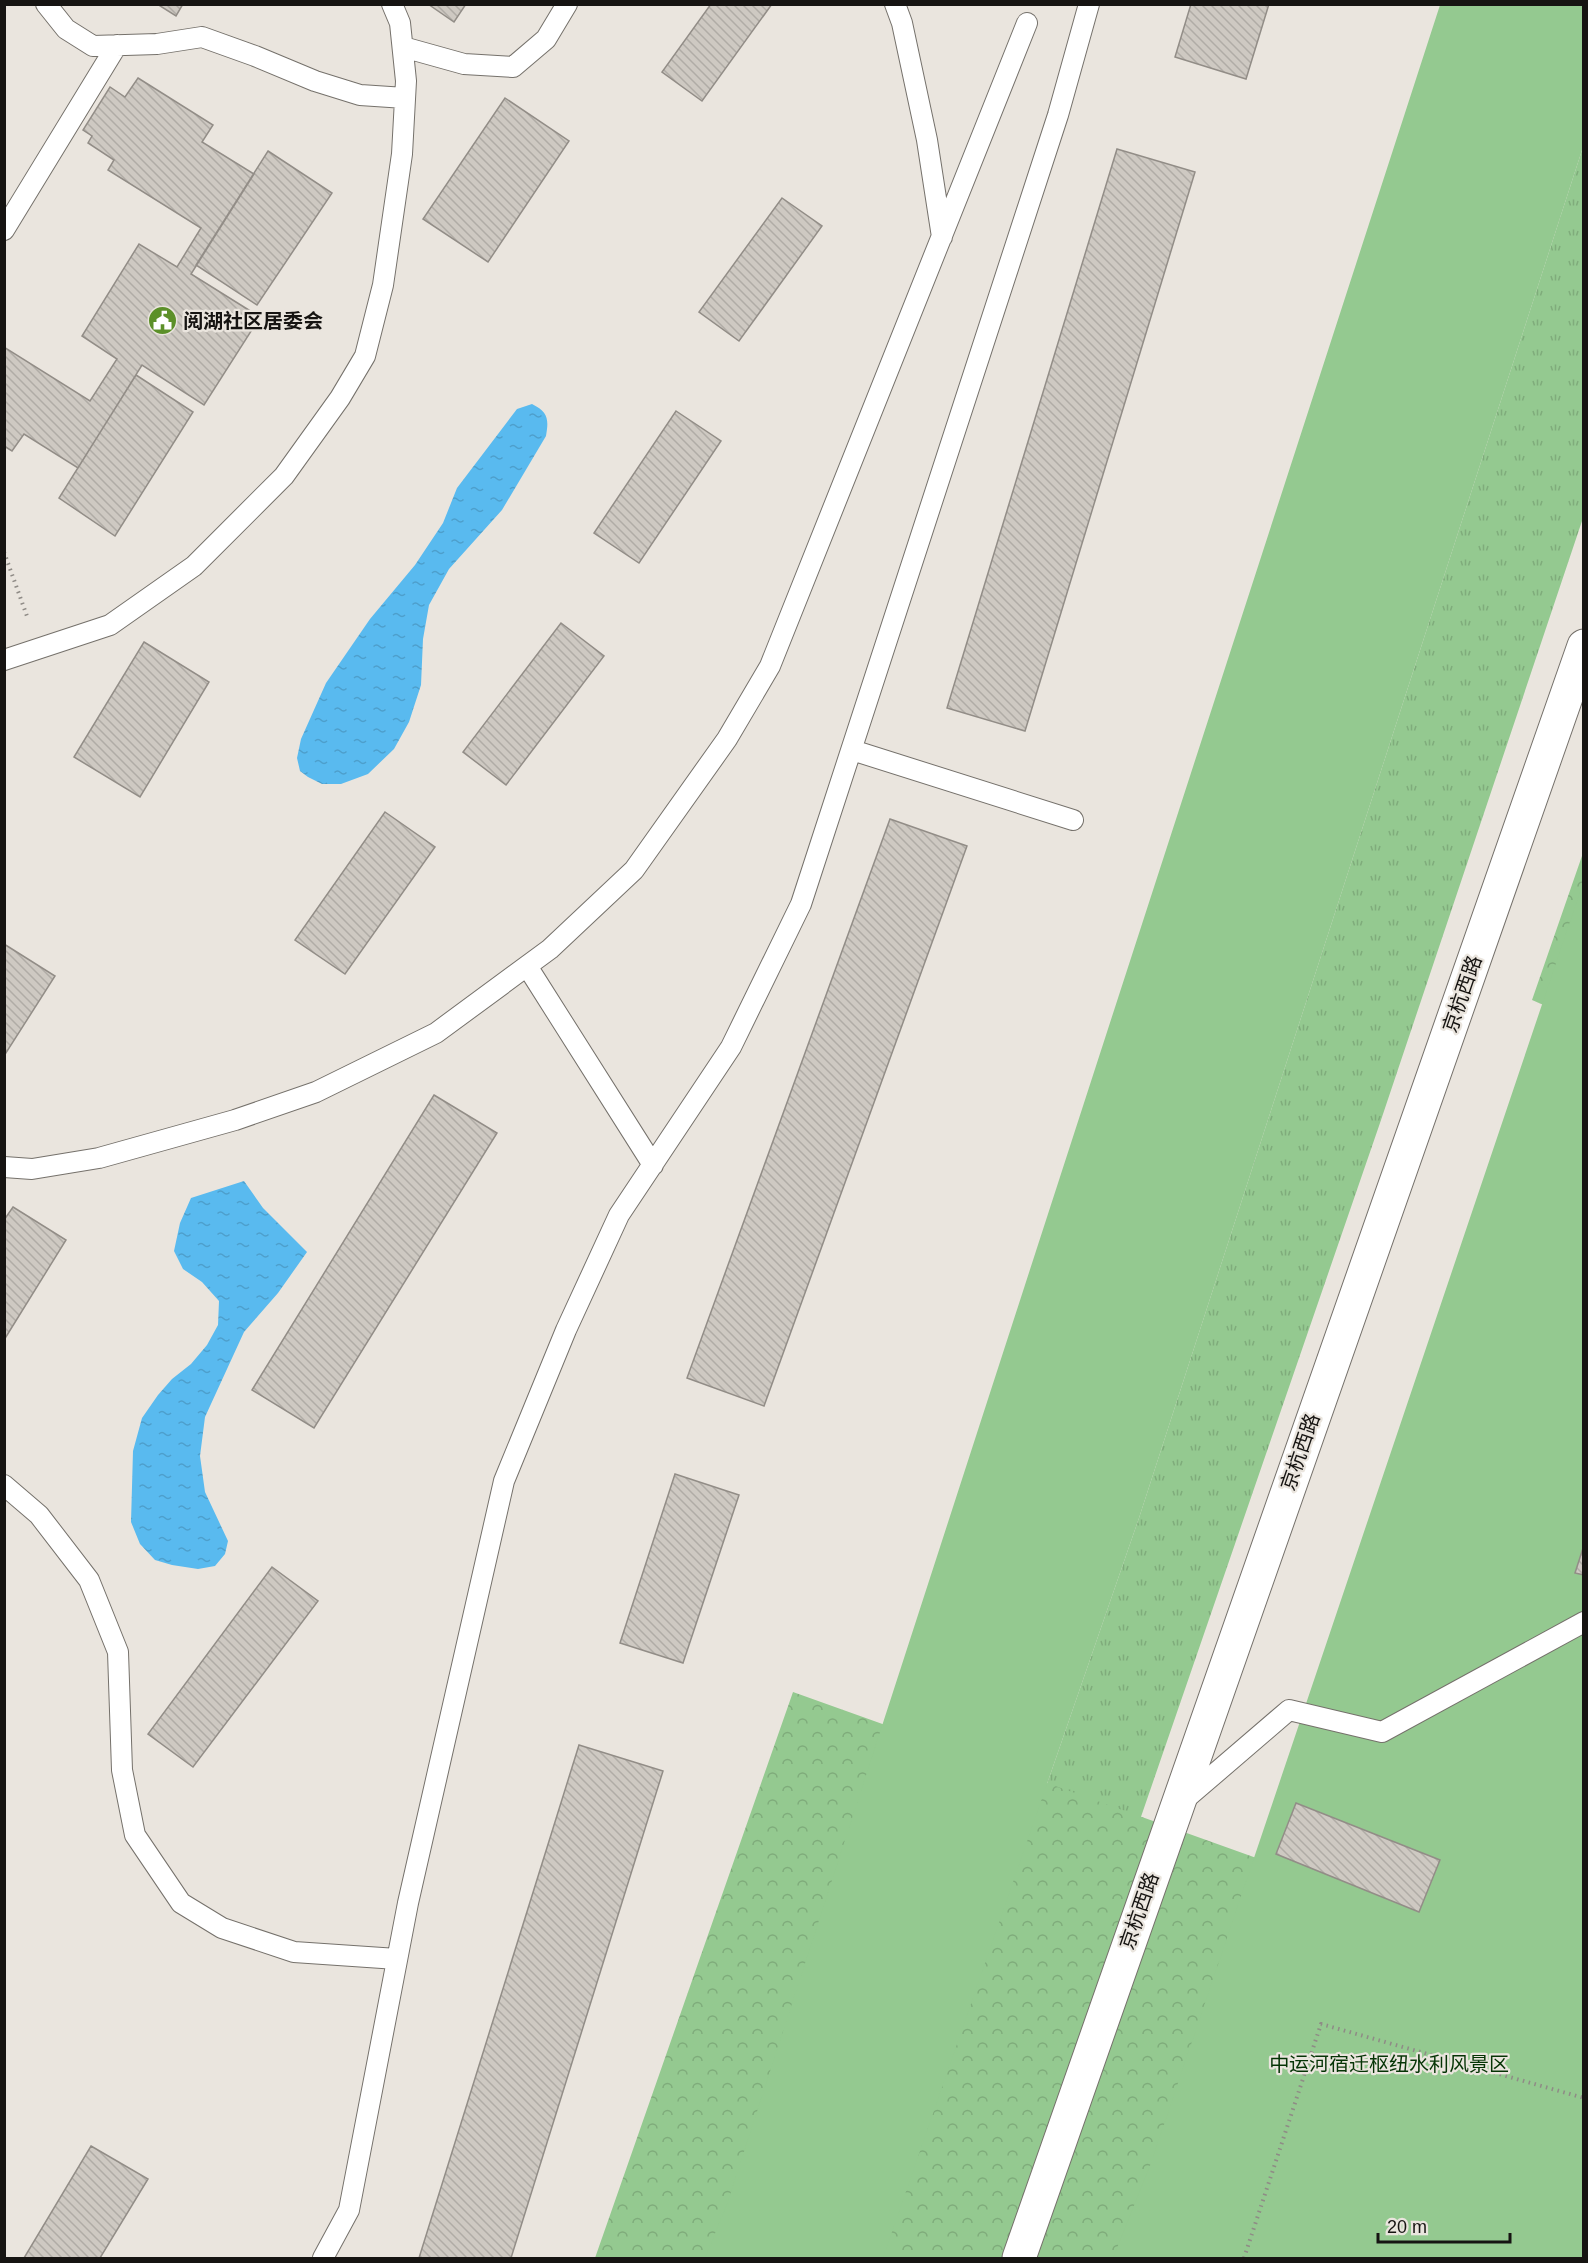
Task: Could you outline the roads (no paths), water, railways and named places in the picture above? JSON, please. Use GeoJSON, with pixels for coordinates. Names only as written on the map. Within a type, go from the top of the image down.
{"type":"FeatureCollection","features":[{"type":"Feature","properties":{"kind":"street","name":"京杭西路"},"geometry":{"type":"LineString","coordinates":[[1019,2259],[1584,646]]}},
{"type":"Feature","properties":{"kind":"lane"},"geometry":{"type":"LineString","coordinates":[[46,4],[66,29],[93,46],[157,44],[202,37],[315,81],[360,95],[405,98]]}},
{"type":"Feature","properties":{"kind":"lane"},"geometry":{"type":"LineString","coordinates":[[4,660],[110,625],[194,566],[284,476],[340,398],[365,356],[383,285],[402,154],[405,98],[403,47],[400,23],[392,4]]}},
{"type":"Feature","properties":{"kind":"lane"},"geometry":{"type":"LineString","coordinates":[[403,47],[464,64],[513,67],[546,39],[567,4]]}},
{"type":"Feature","properties":{"kind":"lane"},"geometry":{"type":"LineString","coordinates":[[895,4],[902,23],[927,140],[942,237]]}},
{"type":"Feature","properties":{"kind":"lane"},"geometry":{"type":"LineString","coordinates":[[323,2259],[349,2210],[408,1903],[504,1481],[566,1329],[619,1215],[731,1047],[801,904],[1058,115],[1089,4]]}},
{"type":"Feature","properties":{"kind":"lane"},"geometry":{"type":"LineString","coordinates":[[4,1167],[32,1169],[99,1158],[235,1120],[316,1092],[436,1033],[550,949],[633,870],[727,739],[770,666],[1027,23]]}},
{"type":"Feature","properties":{"kind":"lane"},"geometry":{"type":"LineString","coordinates":[[4,230],[117,45]]}},
{"type":"Feature","properties":{"kind":"lane"},"geometry":{"type":"LineString","coordinates":[[852,750],[1072,820]]}},
{"type":"Feature","properties":{"kind":"lane"},"geometry":{"type":"LineString","coordinates":[[527,966],[652,1165]]}},
{"type":"Feature","properties":{"kind":"lane"},"geometry":{"type":"LineString","coordinates":[[4,1485],[39,1515],[89,1580],[118,1652],[122,1770],[135,1835],[181,1903],[222,1928],[294,1952],[397,1959]]}},
{"type":"Feature","properties":{"kind":"lane"},"geometry":{"type":"LineString","coordinates":[[1176,1807],[1289,1710],[1382,1732],[1584,1622]]}},
{"type":"Feature","properties":{"kind":"water"},"geometry":{"type":"Polygon","coordinates":[[[532,404],[546,417],[546,436],[502,510],[449,569],[429,605],[423,639],[421,685],[409,722],[394,749],[368,774],[341,784],[322,784],[308,777],[300,771],[297,758],[301,739],[326,683],[370,619],[415,565],[443,523],[457,488],[517,409],[532,404]]]}},
{"type":"Feature","properties":{"kind":"water"},"geometry":{"type":"Polygon","coordinates":[[[244,1181],[263,1208],[307,1252],[278,1293],[244,1332],[205,1417],[200,1456],[205,1492],[228,1541],[225,1554],[215,1566],[198,1569],[155,1560],[140,1544],[131,1522],[133,1451],[142,1418],[172,1379],[191,1364],[207,1345],[218,1325],[219,1301],[202,1282],[183,1269],[174,1251],[180,1223],[191,1198],[244,1181]]]}},
{"type":"Feature","properties":{"kind":"place","name":"阅湖社区居委会"},"geometry":{"type":"Point","coordinates":[162,321]}},
{"type":"Feature","properties":{"kind":"park label","name":"中运河宿迁枢纽水利风景区"},"geometry":{"type":"Point","coordinates":[1389,2064]}}]}
